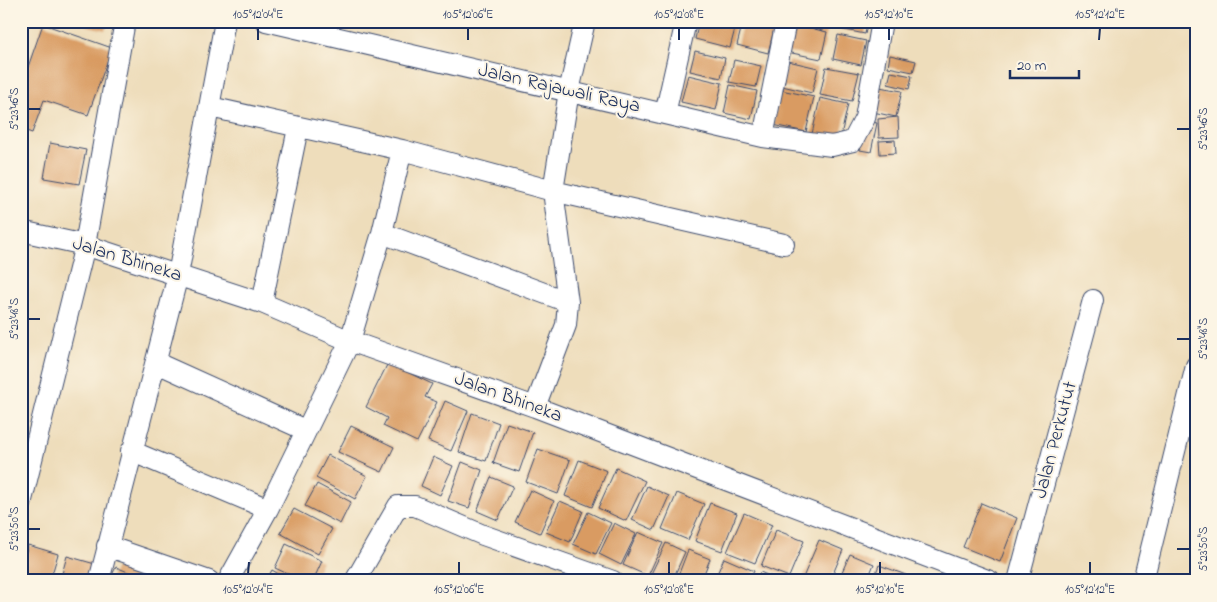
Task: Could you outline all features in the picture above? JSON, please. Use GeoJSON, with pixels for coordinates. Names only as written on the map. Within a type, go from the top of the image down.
{"type":"FeatureCollection","features":[{"type":"Feature","properties":{"kind":"street"},"geometry":{"type":"LineString","coordinates":[[21,504],[85,245],[125,21]]}},
{"type":"Feature","properties":{"kind":"street"},"geometry":{"type":"LineString","coordinates":[[99,581],[178,275],[225,21]]}},
{"type":"Feature","properties":{"kind":"street","name":"Jalan Rajawali Raya"},"geometry":{"type":"LineString","coordinates":[[266,21],[763,137],[832,146],[853,141],[865,118],[882,21]]}},
{"type":"Feature","properties":{"kind":"street"},"geometry":{"type":"LineString","coordinates":[[535,407],[566,325],[568,302],[553,191],[569,91],[585,21]]}},
{"type":"Feature","properties":{"kind":"street"},"geometry":{"type":"LineString","coordinates":[[665,114],[686,21]]}},
{"type":"Feature","properties":{"kind":"street"},"geometry":{"type":"LineString","coordinates":[[763,137],[786,21]]}},
{"type":"Feature","properties":{"kind":"street"},"geometry":{"type":"LineString","coordinates":[[210,107],[402,150],[553,191],[784,244]]}},
{"type":"Feature","properties":{"kind":"street"},"geometry":{"type":"LineString","coordinates":[[262,303],[298,128]]}},
{"type":"Feature","properties":{"kind":"street"},"geometry":{"type":"LineString","coordinates":[[228,581],[268,509],[305,430],[350,342],[382,233],[402,150]]}},
{"type":"Feature","properties":{"kind":"street","name":"Jalan Bhineka"},"geometry":{"type":"LineString","coordinates":[[21,231],[85,245],[262,303],[350,342],[535,407],[990,581]]}},
{"type":"Feature","properties":{"kind":"street"},"geometry":{"type":"LineString","coordinates":[[382,233],[568,302]]}},
{"type":"Feature","properties":{"kind":"street","name":"Jalan Perkutut"},"geometry":{"type":"LineString","coordinates":[[1018,581],[1093,300]]}},
{"type":"Feature","properties":{"kind":"street"},"geometry":{"type":"LineString","coordinates":[[156,363],[305,430]]}},
{"type":"Feature","properties":{"kind":"street"},"geometry":{"type":"LineString","coordinates":[[1144,581],[1196,366]]}},
{"type":"Feature","properties":{"kind":"street"},"geometry":{"type":"LineString","coordinates":[[132,451],[268,509]]}},
{"type":"Feature","properties":{"kind":"street"},"geometry":{"type":"LineString","coordinates":[[356,581],[398,506],[406,505],[415,506],[483,535],[613,581]]}},
{"type":"Feature","properties":{"kind":"street"},"geometry":{"type":"LineString","coordinates":[[108,546],[210,581]]}},
{"type":"Feature","properties":{"kind":"building"},"geometry":{"type":"Polygon","coordinates":[[[69,21],[107,21],[105,30],[69,21]]]}},
{"type":"Feature","properties":{"kind":"building"},"geometry":{"type":"Polygon","coordinates":[[[699,21],[737,21],[730,48],[695,39],[699,21]]]}},
{"type":"Feature","properties":{"kind":"building"},"geometry":{"type":"Polygon","coordinates":[[[743,21],[759,21],[775,25],[768,53],[737,45],[743,21]]]}},
{"type":"Feature","properties":{"kind":"building"},"geometry":{"type":"Polygon","coordinates":[[[836,21],[868,21],[865,34],[835,28],[836,21]]]}},
{"type":"Feature","properties":{"kind":"building"},"geometry":{"type":"Polygon","coordinates":[[[43,24],[112,48],[88,115],[44,100],[32,133],[21,129],[21,87],[43,24]]]}},
{"type":"Feature","properties":{"kind":"building"},"geometry":{"type":"Polygon","coordinates":[[[793,24],[827,32],[821,59],[787,52],[793,24]]]}},
{"type":"Feature","properties":{"kind":"building"},"geometry":{"type":"Polygon","coordinates":[[[838,35],[866,41],[861,65],[833,59],[838,35]]]}},
{"type":"Feature","properties":{"kind":"building"},"geometry":{"type":"Polygon","coordinates":[[[695,51],[725,58],[721,78],[690,71],[695,51]]]}},
{"type":"Feature","properties":{"kind":"building"},"geometry":{"type":"Polygon","coordinates":[[[890,55],[916,61],[913,72],[888,67],[890,55]]]}},
{"type":"Feature","properties":{"kind":"building"},"geometry":{"type":"Polygon","coordinates":[[[734,60],[761,66],[756,87],[729,82],[734,60]]]}},
{"type":"Feature","properties":{"kind":"building"},"geometry":{"type":"Polygon","coordinates":[[[788,61],[818,68],[812,93],[782,86],[788,61]]]}},
{"type":"Feature","properties":{"kind":"building"},"geometry":{"type":"Polygon","coordinates":[[[826,67],[859,73],[852,101],[820,95],[826,67]]]}},
{"type":"Feature","properties":{"kind":"building"},"geometry":{"type":"Polygon","coordinates":[[[891,72],[912,76],[909,89],[888,84],[891,72]]]}},
{"type":"Feature","properties":{"kind":"building"},"geometry":{"type":"Polygon","coordinates":[[[688,75],[722,83],[716,110],[681,102],[688,75]]]}},
{"type":"Feature","properties":{"kind":"building"},"geometry":{"type":"Polygon","coordinates":[[[730,85],[757,91],[751,119],[724,113],[730,85]]]}},
{"type":"Feature","properties":{"kind":"building"},"geometry":{"type":"Polygon","coordinates":[[[879,87],[902,91],[896,117],[873,112],[879,87]]]}},
{"type":"Feature","properties":{"kind":"building"},"geometry":{"type":"Polygon","coordinates":[[[781,90],[814,97],[806,132],[773,125],[781,90]]]}},
{"type":"Feature","properties":{"kind":"building"},"geometry":{"type":"Polygon","coordinates":[[[820,98],[848,104],[840,140],[812,134],[820,98]]]}},
{"type":"Feature","properties":{"kind":"building"},"geometry":{"type":"Polygon","coordinates":[[[898,117],[899,137],[879,138],[878,119],[898,117]]]}},
{"type":"Feature","properties":{"kind":"building"},"geometry":{"type":"Polygon","coordinates":[[[866,121],[877,123],[871,152],[860,150],[866,121]]]}},
{"type":"Feature","properties":{"kind":"building"},"geometry":{"type":"Polygon","coordinates":[[[895,140],[896,153],[880,154],[879,141],[895,140]]]}},
{"type":"Feature","properties":{"kind":"building"},"geometry":{"type":"Polygon","coordinates":[[[50,143],[86,150],[79,184],[44,178],[50,143]]]}},
{"type":"Feature","properties":{"kind":"building"},"geometry":{"type":"Polygon","coordinates":[[[388,363],[432,384],[425,397],[437,402],[417,442],[383,426],[387,418],[366,407],[388,363]]]}},
{"type":"Feature","properties":{"kind":"building"},"geometry":{"type":"Polygon","coordinates":[[[445,401],[468,411],[451,451],[428,441],[445,401]]]}},
{"type":"Feature","properties":{"kind":"building"},"geometry":{"type":"Polygon","coordinates":[[[472,413],[499,423],[486,461],[459,452],[472,413]]]}},
{"type":"Feature","properties":{"kind":"building"},"geometry":{"type":"Polygon","coordinates":[[[507,423],[533,432],[519,472],[493,463],[507,423]]]}},
{"type":"Feature","properties":{"kind":"building"},"geometry":{"type":"Polygon","coordinates":[[[351,426],[394,447],[382,472],[338,452],[351,426]]]}},
{"type":"Feature","properties":{"kind":"building"},"geometry":{"type":"Polygon","coordinates":[[[538,449],[570,460],[558,494],[526,482],[538,449]]]}},
{"type":"Feature","properties":{"kind":"building"},"geometry":{"type":"Polygon","coordinates":[[[328,455],[367,476],[355,499],[316,478],[328,455]]]}},
{"type":"Feature","properties":{"kind":"building"},"geometry":{"type":"Polygon","coordinates":[[[433,457],[453,466],[440,495],[421,486],[433,457]]]}},
{"type":"Feature","properties":{"kind":"building"},"geometry":{"type":"Polygon","coordinates":[[[579,460],[607,471],[592,507],[565,496],[579,460]]]}},
{"type":"Feature","properties":{"kind":"building"},"geometry":{"type":"Polygon","coordinates":[[[462,462],[482,470],[469,508],[448,501],[462,462]]]}},
{"type":"Feature","properties":{"kind":"building"},"geometry":{"type":"Polygon","coordinates":[[[616,468],[645,481],[626,521],[598,508],[616,468]]]}},
{"type":"Feature","properties":{"kind":"building"},"geometry":{"type":"Polygon","coordinates":[[[491,477],[513,486],[498,520],[477,511],[491,477]]]}},
{"type":"Feature","properties":{"kind":"building"},"geometry":{"type":"Polygon","coordinates":[[[317,484],[351,502],[340,524],[305,506],[317,484]]]}},
{"type":"Feature","properties":{"kind":"building"},"geometry":{"type":"Polygon","coordinates":[[[647,486],[669,496],[654,530],[632,520],[647,486]]]}},
{"type":"Feature","properties":{"kind":"building"},"geometry":{"type":"Polygon","coordinates":[[[530,490],[554,501],[540,533],[515,522],[530,490]]]}},
{"type":"Feature","properties":{"kind":"building"},"geometry":{"type":"Polygon","coordinates":[[[677,493],[704,504],[688,540],[662,529],[677,493]]]}},
{"type":"Feature","properties":{"kind":"building"},"geometry":{"type":"Polygon","coordinates":[[[560,501],[583,511],[570,542],[546,532],[560,501]]]}},
{"type":"Feature","properties":{"kind":"building"},"geometry":{"type":"Polygon","coordinates":[[[710,503],[737,513],[722,551],[695,541],[710,503]]]}},
{"type":"Feature","properties":{"kind":"building"},"geometry":{"type":"Polygon","coordinates":[[[981,503],[1017,518],[1000,562],[963,547],[981,503]]]}},
{"type":"Feature","properties":{"kind":"building"},"geometry":{"type":"Polygon","coordinates":[[[294,509],[332,529],[318,554],[280,533],[294,509]]]}},
{"type":"Feature","properties":{"kind":"building"},"geometry":{"type":"Polygon","coordinates":[[[588,512],[611,523],[596,554],[573,544],[588,512]]]}},
{"type":"Feature","properties":{"kind":"building"},"geometry":{"type":"Polygon","coordinates":[[[744,513],[772,525],[755,563],[727,552],[744,513]]]}},
{"type":"Feature","properties":{"kind":"building"},"geometry":{"type":"Polygon","coordinates":[[[614,523],[636,534],[621,565],[599,554],[614,523]]]}},
{"type":"Feature","properties":{"kind":"building"},"geometry":{"type":"Polygon","coordinates":[[[776,530],[804,541],[789,577],[761,566],[776,530]]]}},
{"type":"Feature","properties":{"kind":"building"},"geometry":{"type":"Polygon","coordinates":[[[638,532],[663,543],[648,576],[623,565],[638,532]]]}},
{"type":"Feature","properties":{"kind":"building"},"geometry":{"type":"Polygon","coordinates":[[[819,540],[843,550],[830,581],[802,580],[819,540]]]}},
{"type":"Feature","properties":{"kind":"building"},"geometry":{"type":"Polygon","coordinates":[[[666,543],[685,552],[672,581],[660,581],[650,576],[666,543]]]}},
{"type":"Feature","properties":{"kind":"building"},"geometry":{"type":"Polygon","coordinates":[[[286,544],[322,561],[313,581],[303,581],[275,568],[286,544]]]}},
{"type":"Feature","properties":{"kind":"building"},"geometry":{"type":"Polygon","coordinates":[[[28,545],[58,554],[50,581],[21,581],[21,567],[28,545]]]}},
{"type":"Feature","properties":{"kind":"building"},"geometry":{"type":"Polygon","coordinates":[[[688,550],[710,559],[701,581],[676,581],[688,550]]]}},
{"type":"Feature","properties":{"kind":"building"},"geometry":{"type":"Polygon","coordinates":[[[850,554],[874,564],[867,581],[838,581],[850,554]]]}},
{"type":"Feature","properties":{"kind":"building"},"geometry":{"type":"Polygon","coordinates":[[[67,556],[95,564],[90,581],[60,581],[67,556]]]}},
{"type":"Feature","properties":{"kind":"building"},"geometry":{"type":"Polygon","coordinates":[[[724,558],[754,571],[749,581],[714,581],[724,558]]]}},
{"type":"Feature","properties":{"kind":"building"},"geometry":{"type":"Polygon","coordinates":[[[879,565],[906,575],[904,581],[873,581],[879,565]]]}},
{"type":"Feature","properties":{"kind":"building"},"geometry":{"type":"Polygon","coordinates":[[[116,567],[135,575],[132,581],[109,581],[116,567]]]}},
{"type":"Feature","properties":{"kind":"building"},"geometry":{"type":"Polygon","coordinates":[[[272,570],[291,581],[266,581],[272,570]]]}},
{"type":"Feature","properties":{"kind":"building"},"geometry":{"type":"Polygon","coordinates":[[[760,572],[782,581],[757,581],[760,572]]]}}]}
